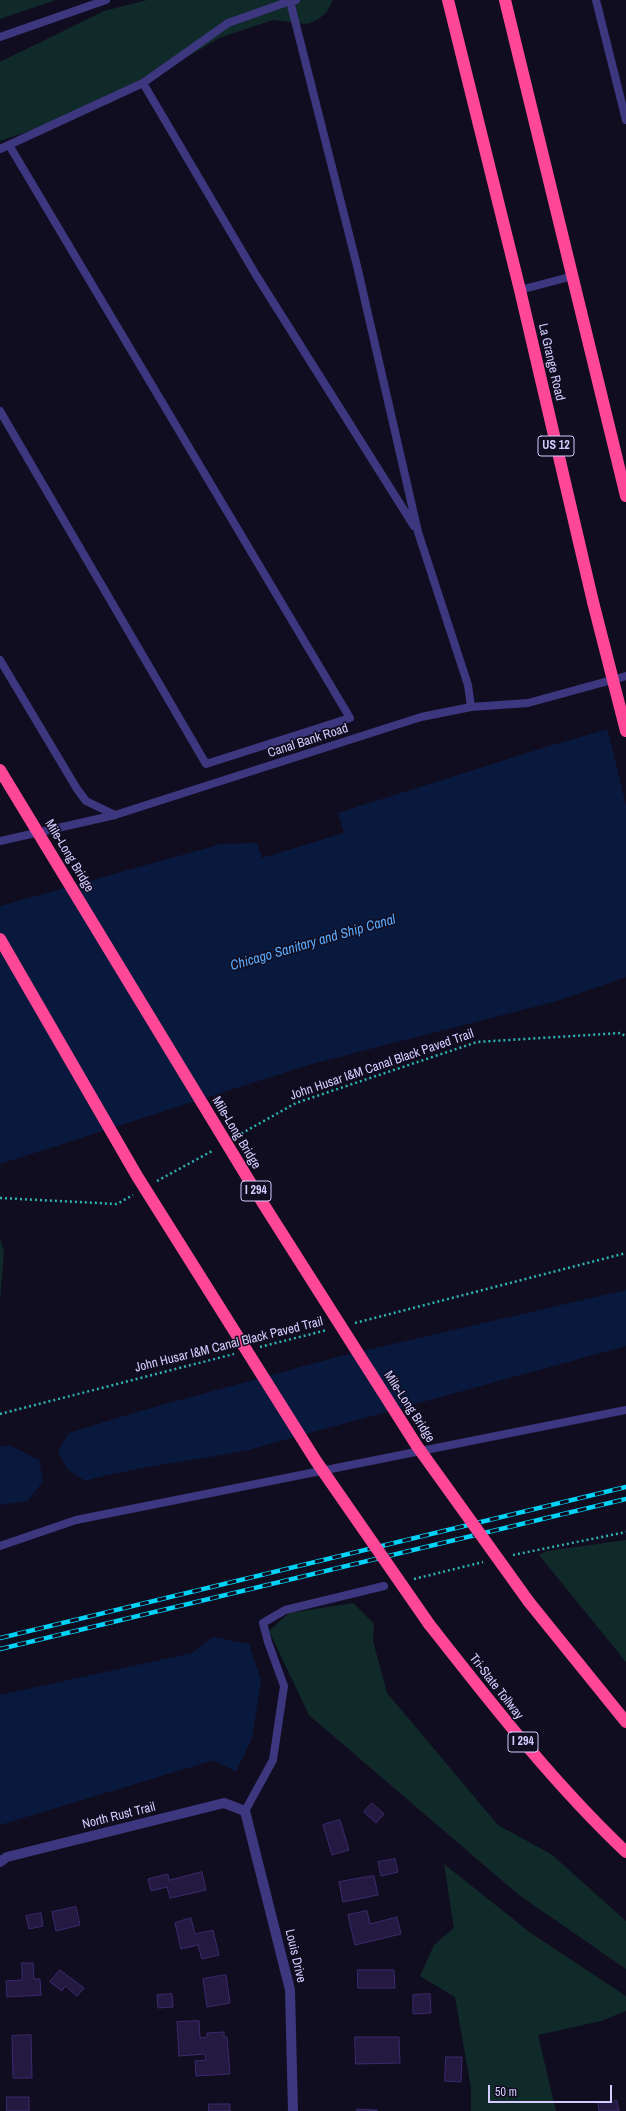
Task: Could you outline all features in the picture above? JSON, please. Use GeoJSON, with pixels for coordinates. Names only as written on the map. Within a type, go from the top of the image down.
{"type":"FeatureCollection","features":[{"type":"Feature","properties":{"kind":"highway","name":"La Grange Road"},"geometry":{"type":"LineString","coordinates":[[448,0],[520,290],[593,602],[626,731]]}},
{"type":"Feature","properties":{"kind":"highway"},"geometry":{"type":"LineString","coordinates":[[505,0],[626,496]]}},
{"type":"Feature","properties":{"kind":"highway","name":"Mile-Long Bridge"},"geometry":{"type":"LineString","coordinates":[[0,770],[268,1212],[417,1446],[529,1602],[626,1722]]}},
{"type":"Feature","properties":{"kind":"highway","name":"Tri-State Tollway"},"geometry":{"type":"LineString","coordinates":[[0,939],[145,1189],[316,1461],[429,1624],[508,1725],[607,1834],[626,1852]]}},
{"type":"Feature","properties":{"kind":"street","name":"North Rust Trail"},"geometry":{"type":"LineString","coordinates":[[0,1862],[7,1857],[224,1803],[245,1811]]}},
{"type":"Feature","properties":{"kind":"street","name":"Louis Drive"},"geometry":{"type":"LineString","coordinates":[[245,1811],[290,1990],[293,2111]]}},
{"type":"Feature","properties":{"kind":"lane"},"geometry":{"type":"LineString","coordinates":[[0,37],[106,0]]}},
{"type":"Feature","properties":{"kind":"lane"},"geometry":{"type":"LineString","coordinates":[[596,0],[626,120]]}},
{"type":"Feature","properties":{"kind":"lane"},"geometry":{"type":"LineString","coordinates":[[0,148],[143,82],[228,23],[293,1],[357,266],[418,532],[468,685],[471,707]]}},
{"type":"Feature","properties":{"kind":"lane"},"geometry":{"type":"LineString","coordinates":[[143,82],[256,274],[418,532]]}},
{"type":"Feature","properties":{"kind":"lane"},"geometry":{"type":"LineString","coordinates":[[0,411],[206,764],[350,718],[9,144]]}},
{"type":"Feature","properties":{"kind":"lane"},"geometry":{"type":"LineString","coordinates":[[520,290],[573,276]]}},
{"type":"Feature","properties":{"kind":"lane"},"geometry":{"type":"LineString","coordinates":[[0,660],[77,789],[86,801],[115,815]]}},
{"type":"Feature","properties":{"kind":"lane","name":"Canal Bank Road"},"geometry":{"type":"LineString","coordinates":[[0,841],[115,815],[421,717],[471,707],[528,703],[626,676]]}},
{"type":"Feature","properties":{"kind":"lane"},"geometry":{"type":"LineString","coordinates":[[0,1546],[76,1520],[626,1410]]}},
{"type":"Feature","properties":{"kind":"lane"},"geometry":{"type":"LineString","coordinates":[[245,1811],[273,1760],[284,1686],[268,1642],[263,1623],[285,1610],[384,1586]]}},
{"type":"Feature","properties":{"kind":"path","name":"John Husar I&M Canal Black Paved Trail"},"geometry":{"type":"LineString","coordinates":[[234,1138],[296,1103],[477,1042],[621,1033],[626,1037]]}},
{"type":"Feature","properties":{"kind":"path"},"geometry":{"type":"LineString","coordinates":[[152,1184],[220,1146]]}},
{"type":"Feature","properties":{"kind":"path"},"geometry":{"type":"LineString","coordinates":[[0,1198],[117,1204],[138,1192]]}},
{"type":"Feature","properties":{"kind":"path"},"geometry":{"type":"LineString","coordinates":[[351,1324],[626,1253]]}},
{"type":"Feature","properties":{"kind":"path","name":"John Husar I&M Canal Black Paved Trail"},"geometry":{"type":"LineString","coordinates":[[259,1348],[328,1330]]}},
{"type":"Feature","properties":{"kind":"path","name":"John Husar I&M Canal Black Paved Trail"},"geometry":{"type":"LineString","coordinates":[[0,1414],[236,1354]]}},
{"type":"Feature","properties":{"kind":"green space"},"geometry":{"type":"Polygon","coordinates":[[[0,0],[56,0],[0,19],[0,0]]]}},
{"type":"Feature","properties":{"kind":"green space"},"geometry":{"type":"Polygon","coordinates":[[[147,0],[333,0],[326,13],[317,20],[307,24],[273,20],[219,38],[111,103],[0,141],[0,62],[104,11],[147,0]]]}},
{"type":"Feature","properties":{"kind":"green space"},"geometry":{"type":"Polygon","coordinates":[[[0,1239],[4,1251],[0,1300],[0,1239]]]}},
{"type":"Feature","properties":{"kind":"green space"},"geometry":{"type":"Polygon","coordinates":[[[626,1540],[626,1662],[539,1555],[547,1551],[626,1540]]]}},
{"type":"Feature","properties":{"kind":"green space"},"geometry":{"type":"Polygon","coordinates":[[[353,1603],[374,1624],[373,1641],[387,1693],[498,1825],[551,1854],[626,1921],[626,1969],[519,1895],[309,1715],[269,1631],[289,1613],[353,1603]]]}},
{"type":"Feature","properties":{"kind":"green space"},"geometry":{"type":"Polygon","coordinates":[[[444,1864],[532,1934],[626,1996],[626,2011],[601,2021],[538,2035],[556,2111],[471,2111],[471,2088],[455,1997],[420,1976],[434,1945],[454,1928],[444,1864]]]}},
{"type":"Feature","properties":{"kind":"water","name":"Chicago Sanitary and Ship Canal"},"geometry":{"type":"Polygon","coordinates":[[[626,724],[626,977],[557,1001],[308,1065],[0,1164],[0,906],[221,844],[257,843],[262,858],[344,833],[338,813],[549,746],[626,724]]]}},
{"type":"Feature","properties":{"kind":"water"},"geometry":{"type":"Polygon","coordinates":[[[626,1290],[626,1346],[248,1450],[125,1471],[85,1481],[67,1469],[58,1451],[69,1433],[140,1411],[341,1356],[626,1290]]]}},
{"type":"Feature","properties":{"kind":"water"},"geometry":{"type":"Polygon","coordinates":[[[9,1445],[39,1460],[43,1481],[28,1501],[0,1505],[0,1447],[9,1445]]]}},
{"type":"Feature","properties":{"kind":"water"},"geometry":{"type":"Polygon","coordinates":[[[213,1637],[249,1644],[261,1681],[252,1738],[236,1772],[214,1760],[0,1825],[0,1695],[192,1653],[213,1637]]]}},
{"type":"Feature","properties":{"kind":"pier"},"geometry":{"type":"Polygon","coordinates":[[[626,722],[626,806],[607,727],[626,722]]]}},
{"type":"Feature","properties":{"kind":"building"},"geometry":{"type":"Polygon","coordinates":[[[372,1803],[384,1814],[376,1823],[364,1812],[372,1803]]]}},
{"type":"Feature","properties":{"kind":"building"},"geometry":{"type":"Polygon","coordinates":[[[340,1820],[349,1850],[332,1855],[323,1825],[340,1820]]]}},
{"type":"Feature","properties":{"kind":"building"},"geometry":{"type":"Polygon","coordinates":[[[395,1859],[398,1872],[381,1876],[378,1862],[395,1859]]]}},
{"type":"Feature","properties":{"kind":"building"},"geometry":{"type":"Polygon","coordinates":[[[202,1872],[206,1890],[170,1898],[167,1887],[151,1891],[148,1879],[168,1874],[169,1880],[202,1872]]]}},
{"type":"Feature","properties":{"kind":"building"},"geometry":{"type":"Polygon","coordinates":[[[374,1876],[378,1895],[343,1902],[339,1882],[374,1876]]]}},
{"type":"Feature","properties":{"kind":"building"},"geometry":{"type":"Polygon","coordinates":[[[76,1907],[80,1925],[56,1931],[52,1912],[76,1907]]]}},
{"type":"Feature","properties":{"kind":"building"},"geometry":{"type":"Polygon","coordinates":[[[367,1911],[370,1924],[397,1917],[401,1934],[355,1945],[348,1915],[367,1911]]]}},
{"type":"Feature","properties":{"kind":"building"},"geometry":{"type":"Polygon","coordinates":[[[41,1913],[43,1926],[29,1929],[26,1916],[41,1913]]]}},
{"type":"Feature","properties":{"kind":"building"},"geometry":{"type":"Polygon","coordinates":[[[191,1918],[195,1934],[213,1930],[219,1955],[202,1959],[198,1945],[181,1949],[175,1923],[191,1918]]]}},
{"type":"Feature","properties":{"kind":"building"},"geometry":{"type":"Polygon","coordinates":[[[22,1963],[33,1963],[34,1979],[40,1979],[41,1995],[7,1997],[6,1981],[22,1980],[22,1963]]]}},
{"type":"Feature","properties":{"kind":"building"},"geometry":{"type":"Polygon","coordinates":[[[60,1970],[84,1988],[77,1996],[65,1986],[62,1991],[50,1982],[60,1970]]]}},
{"type":"Feature","properties":{"kind":"building"},"geometry":{"type":"Polygon","coordinates":[[[358,1970],[394,1970],[395,1988],[358,1988],[358,1970]]]}},
{"type":"Feature","properties":{"kind":"building"},"geometry":{"type":"Polygon","coordinates":[[[226,1975],[230,2003],[207,2007],[203,1979],[226,1975]]]}},
{"type":"Feature","properties":{"kind":"building"},"geometry":{"type":"Polygon","coordinates":[[[172,1994],[173,2007],[158,2008],[157,1995],[172,1994]]]}},
{"type":"Feature","properties":{"kind":"building"},"geometry":{"type":"Polygon","coordinates":[[[430,1994],[431,2013],[413,2014],[413,1995],[430,1994]]]}},
{"type":"Feature","properties":{"kind":"building"},"geometry":{"type":"Polygon","coordinates":[[[199,2021],[200,2038],[207,2037],[207,2033],[224,2032],[224,2037],[227,2037],[230,2074],[196,2076],[195,2061],[206,2060],[205,2054],[179,2056],[177,2022],[199,2021]]]}},
{"type":"Feature","properties":{"kind":"building"},"geometry":{"type":"Polygon","coordinates":[[[31,2035],[32,2078],[13,2078],[12,2036],[31,2035]]]}},
{"type":"Feature","properties":{"kind":"building"},"geometry":{"type":"Polygon","coordinates":[[[355,2037],[399,2037],[400,2063],[356,2064],[355,2037]]]}},
{"type":"Feature","properties":{"kind":"building"},"geometry":{"type":"Polygon","coordinates":[[[446,2057],[462,2057],[461,2082],[445,2081],[446,2057]]]}},
{"type":"Feature","properties":{"kind":"building"},"geometry":{"type":"Polygon","coordinates":[[[7,2097],[29,2097],[29,2111],[7,2111],[7,2097]]]}},
{"type":"Feature","properties":{"kind":"building"},"geometry":{"type":"Polygon","coordinates":[[[617,2101],[619,2111],[599,2111],[598,2103],[617,2101]]]}},
{"type":"Feature","properties":{"kind":"building"},"geometry":{"type":"Polygon","coordinates":[[[209,2104],[230,2104],[230,2111],[209,2111],[209,2104]]]}},
{"type":"Feature","properties":{"kind":"building"},"geometry":{"type":"Polygon","coordinates":[[[357,2109],[377,2110],[377,2111],[357,2111],[357,2109]]]}},
{"type":"Feature","properties":{"kind":"railway"},"geometry":{"type":"LineString","coordinates":[[0,1638],[626,1487]]}},
{"type":"Feature","properties":{"kind":"railway"},"geometry":{"type":"LineString","coordinates":[[0,1649],[626,1499]]}}]}
